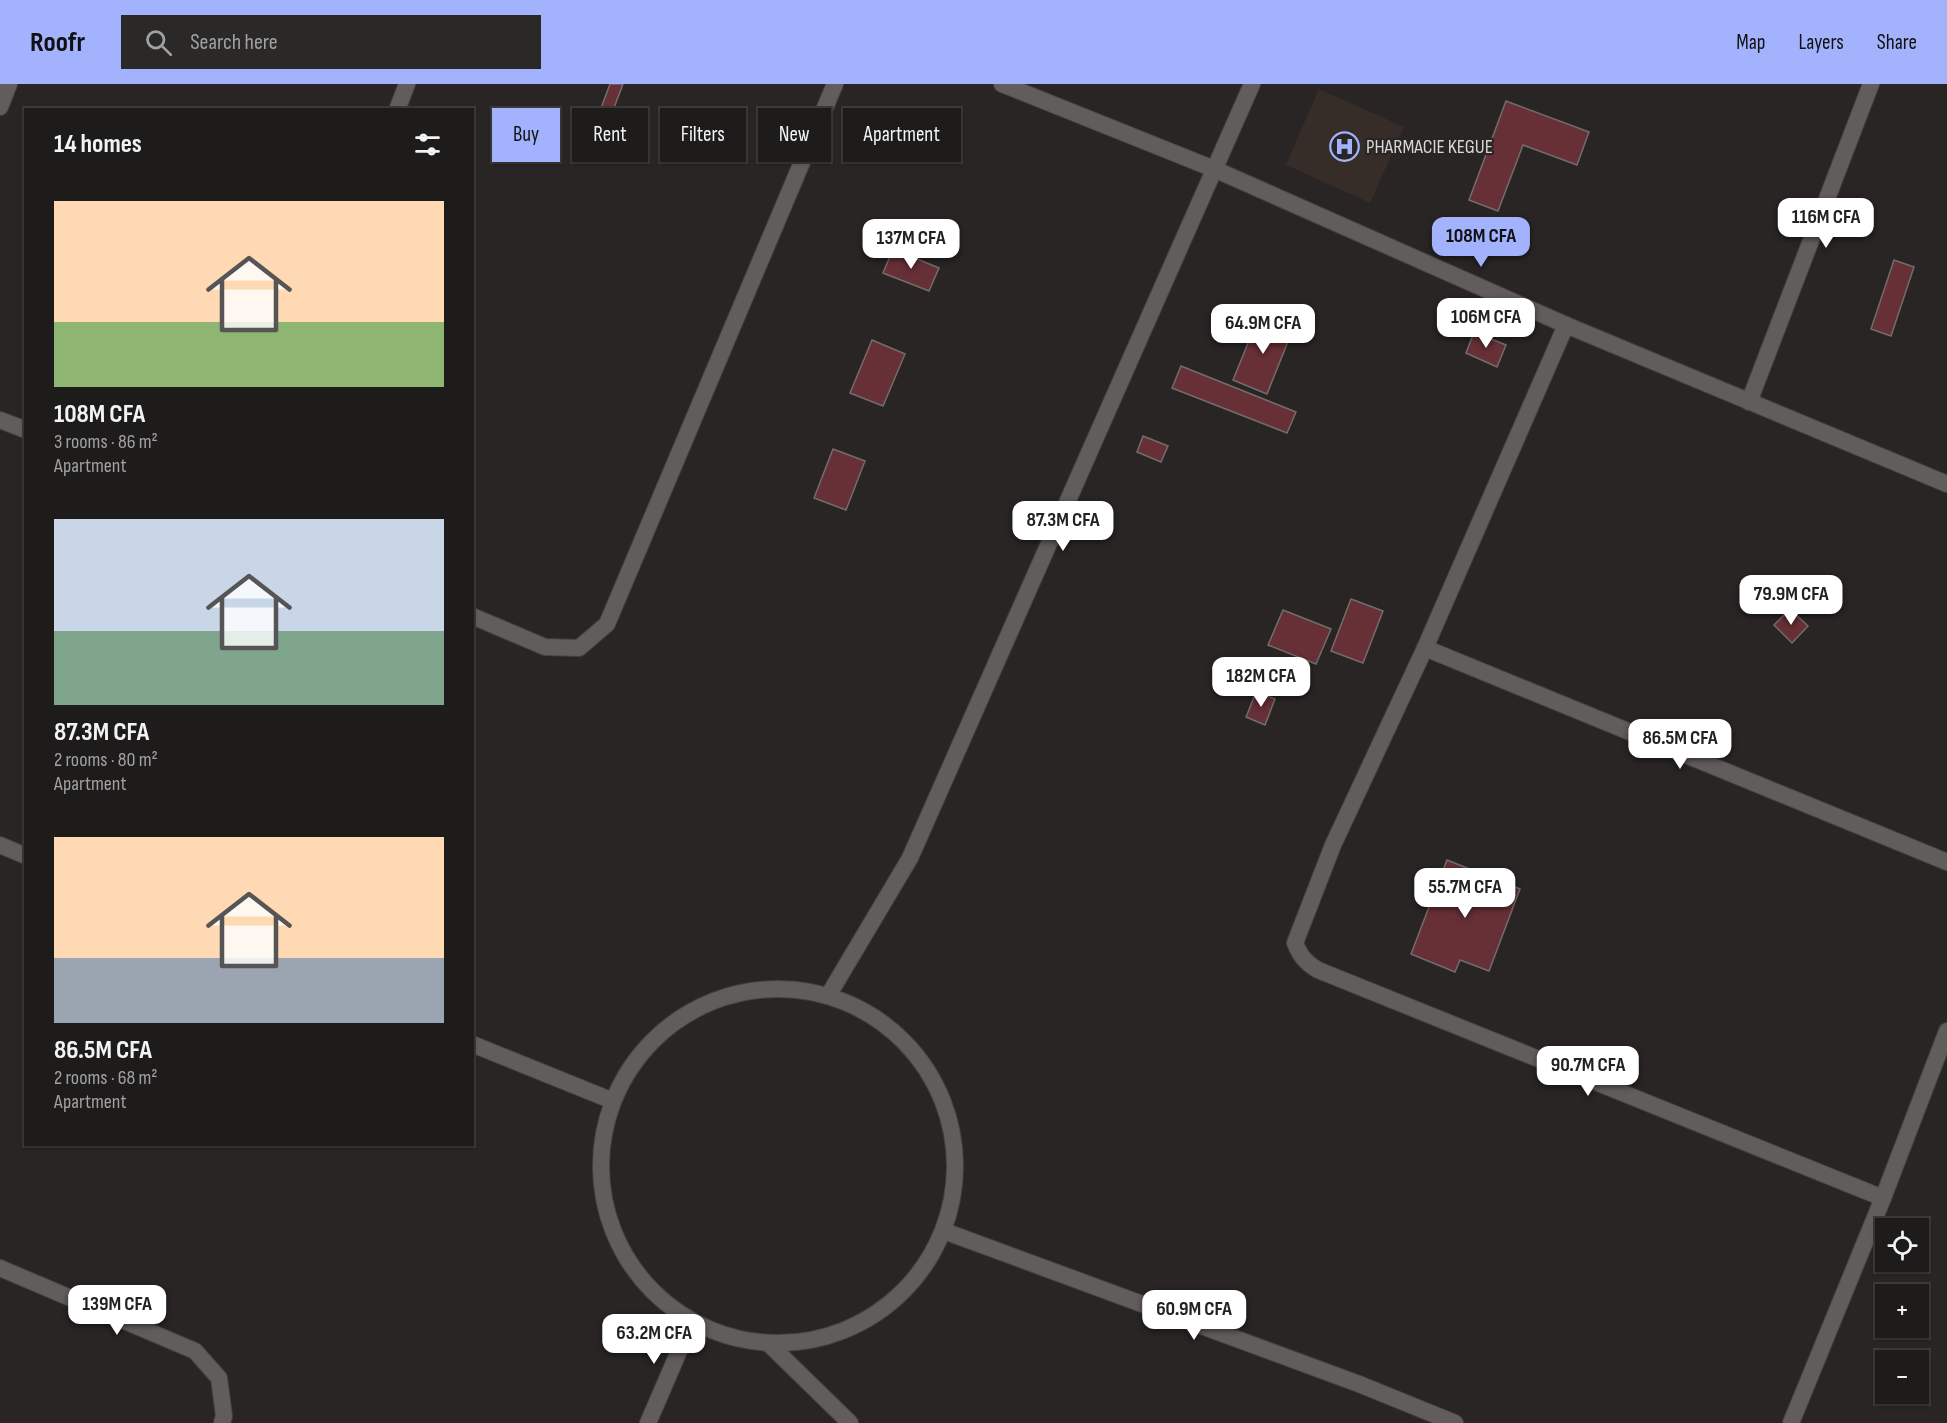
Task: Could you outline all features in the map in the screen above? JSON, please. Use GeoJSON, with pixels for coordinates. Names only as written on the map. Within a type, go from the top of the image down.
{"type":"FeatureCollection","features":[{"type":"Feature","properties":{"kind":"street"},"geometry":{"type":"LineString","coordinates":[[0,107],[9,84]]}},
{"type":"Feature","properties":{"kind":"street"},"geometry":{"type":"LineString","coordinates":[[398,108],[407,84]]}},
{"type":"Feature","properties":{"kind":"street"},"geometry":{"type":"LineString","coordinates":[[474,617],[545,647],[579,648],[607,624],[835,84]]}},
{"type":"Feature","properties":{"kind":"street"},"geometry":{"type":"LineString","coordinates":[[1002,84],[1214,169],[1566,325],[1947,484]]}},
{"type":"Feature","properties":{"kind":"street"},"geometry":{"type":"LineString","coordinates":[[828,996],[910,858],[1252,84]]}},
{"type":"Feature","properties":{"kind":"street"},"geometry":{"type":"LineString","coordinates":[[1749,402],[1871,84]]}},
{"type":"Feature","properties":{"kind":"street"},"geometry":{"type":"LineString","coordinates":[[1566,325],[1425,648],[1334,845],[1295,943],[1299,954],[1308,964],[1318,970],[1883,1198]]}},
{"type":"Feature","properties":{"kind":"street"},"geometry":{"type":"LineString","coordinates":[[0,420],[24,429]]}},
{"type":"Feature","properties":{"kind":"street"},"geometry":{"type":"LineString","coordinates":[[1425,648],[1947,862]]}},
{"type":"Feature","properties":{"kind":"street"},"geometry":{"type":"LineString","coordinates":[[0,845],[24,855]]}},
{"type":"Feature","properties":{"kind":"street"},"geometry":{"type":"LineString","coordinates":[[774,986],[828,996],[879,1017],[922,1059],[949,1112],[957,1172],[944,1231],[916,1279],[874,1316],[822,1338],[768,1343],[729,1337],[692,1321],[652,1291],[622,1250],[604,1202],[602,1151],[613,1101],[639,1056],[676,1019],[723,996],[774,986]]}},
{"type":"Feature","properties":{"kind":"street"},"geometry":{"type":"LineString","coordinates":[[1791,1423],[1883,1198],[1947,1031]]}},
{"type":"Feature","properties":{"kind":"street"},"geometry":{"type":"LineString","coordinates":[[474,1045],[613,1101]]}},
{"type":"Feature","properties":{"kind":"street"},"geometry":{"type":"LineString","coordinates":[[944,1231],[1359,1384],[1455,1423]]}},
{"type":"Feature","properties":{"kind":"street"},"geometry":{"type":"LineString","coordinates":[[0,1268],[195,1351],[219,1378],[224,1416],[222,1423]]}},
{"type":"Feature","properties":{"kind":"street"},"geometry":{"type":"LineString","coordinates":[[648,1423],[692,1321]]}},
{"type":"Feature","properties":{"kind":"street"},"geometry":{"type":"LineString","coordinates":[[768,1343],[850,1423]]}},
{"type":"Feature","properties":{"kind":"shaded area","name":"PHARMACIE KEGUE"},"geometry":{"type":"Polygon","coordinates":[[[1319,89],[1404,127],[1370,203],[1286,165],[1319,89]]]}},
{"type":"Feature","properties":{"kind":"building"},"geometry":{"type":"Polygon","coordinates":[[[610,84],[623,84],[614,108],[601,108],[610,84]]]}},
{"type":"Feature","properties":{"kind":"building"},"geometry":{"type":"Polygon","coordinates":[[[1506,101],[1589,132],[1577,165],[1523,145],[1498,211],[1469,200],[1506,101]]]}},
{"type":"Feature","properties":{"kind":"building"},"geometry":{"type":"Polygon","coordinates":[[[893,249],[939,268],[929,291],[883,273],[893,249]]]}},
{"type":"Feature","properties":{"kind":"building"},"geometry":{"type":"Polygon","coordinates":[[[1894,260],[1914,267],[1891,336],[1871,329],[1894,260]]]}},
{"type":"Feature","properties":{"kind":"building"},"geometry":{"type":"Polygon","coordinates":[[[1259,316],[1293,329],[1267,394],[1233,380],[1259,316]]]}},
{"type":"Feature","properties":{"kind":"building"},"geometry":{"type":"Polygon","coordinates":[[[1474,332],[1506,345],[1497,367],[1466,353],[1474,332]]]}},
{"type":"Feature","properties":{"kind":"building"},"geometry":{"type":"Polygon","coordinates":[[[872,340],[905,354],[883,406],[850,393],[872,340]]]}},
{"type":"Feature","properties":{"kind":"building"},"geometry":{"type":"Polygon","coordinates":[[[1181,366],[1296,412],[1287,433],[1172,388],[1181,366]]]}},
{"type":"Feature","properties":{"kind":"building"},"geometry":{"type":"Polygon","coordinates":[[[1143,436],[1168,446],[1161,462],[1137,452],[1143,436]]]}},
{"type":"Feature","properties":{"kind":"building"},"geometry":{"type":"Polygon","coordinates":[[[833,449],[865,461],[846,510],[814,498],[833,449]]]}},
{"type":"Feature","properties":{"kind":"building"},"geometry":{"type":"Polygon","coordinates":[[[1351,599],[1383,611],[1363,663],[1331,651],[1351,599]]]}},
{"type":"Feature","properties":{"kind":"building"},"geometry":{"type":"Polygon","coordinates":[[[1790,609],[1808,626],[1792,643],[1774,625],[1790,609]]]}},
{"type":"Feature","properties":{"kind":"building"},"geometry":{"type":"Polygon","coordinates":[[[1283,610],[1331,629],[1316,664],[1268,645],[1283,610]]]}},
{"type":"Feature","properties":{"kind":"building"},"geometry":{"type":"Polygon","coordinates":[[[1256,692],[1275,699],[1265,725],[1246,717],[1256,692]]]}},
{"type":"Feature","properties":{"kind":"building"},"geometry":{"type":"Polygon","coordinates":[[[1447,860],[1520,889],[1489,971],[1460,960],[1455,972],[1411,954],[1447,860]]]}},
{"type":"Feature","properties":{"kind":"place","name":"PHARMACIE KEGUE"},"geometry":{"type":"Point","coordinates":[1345,146]}}]}
